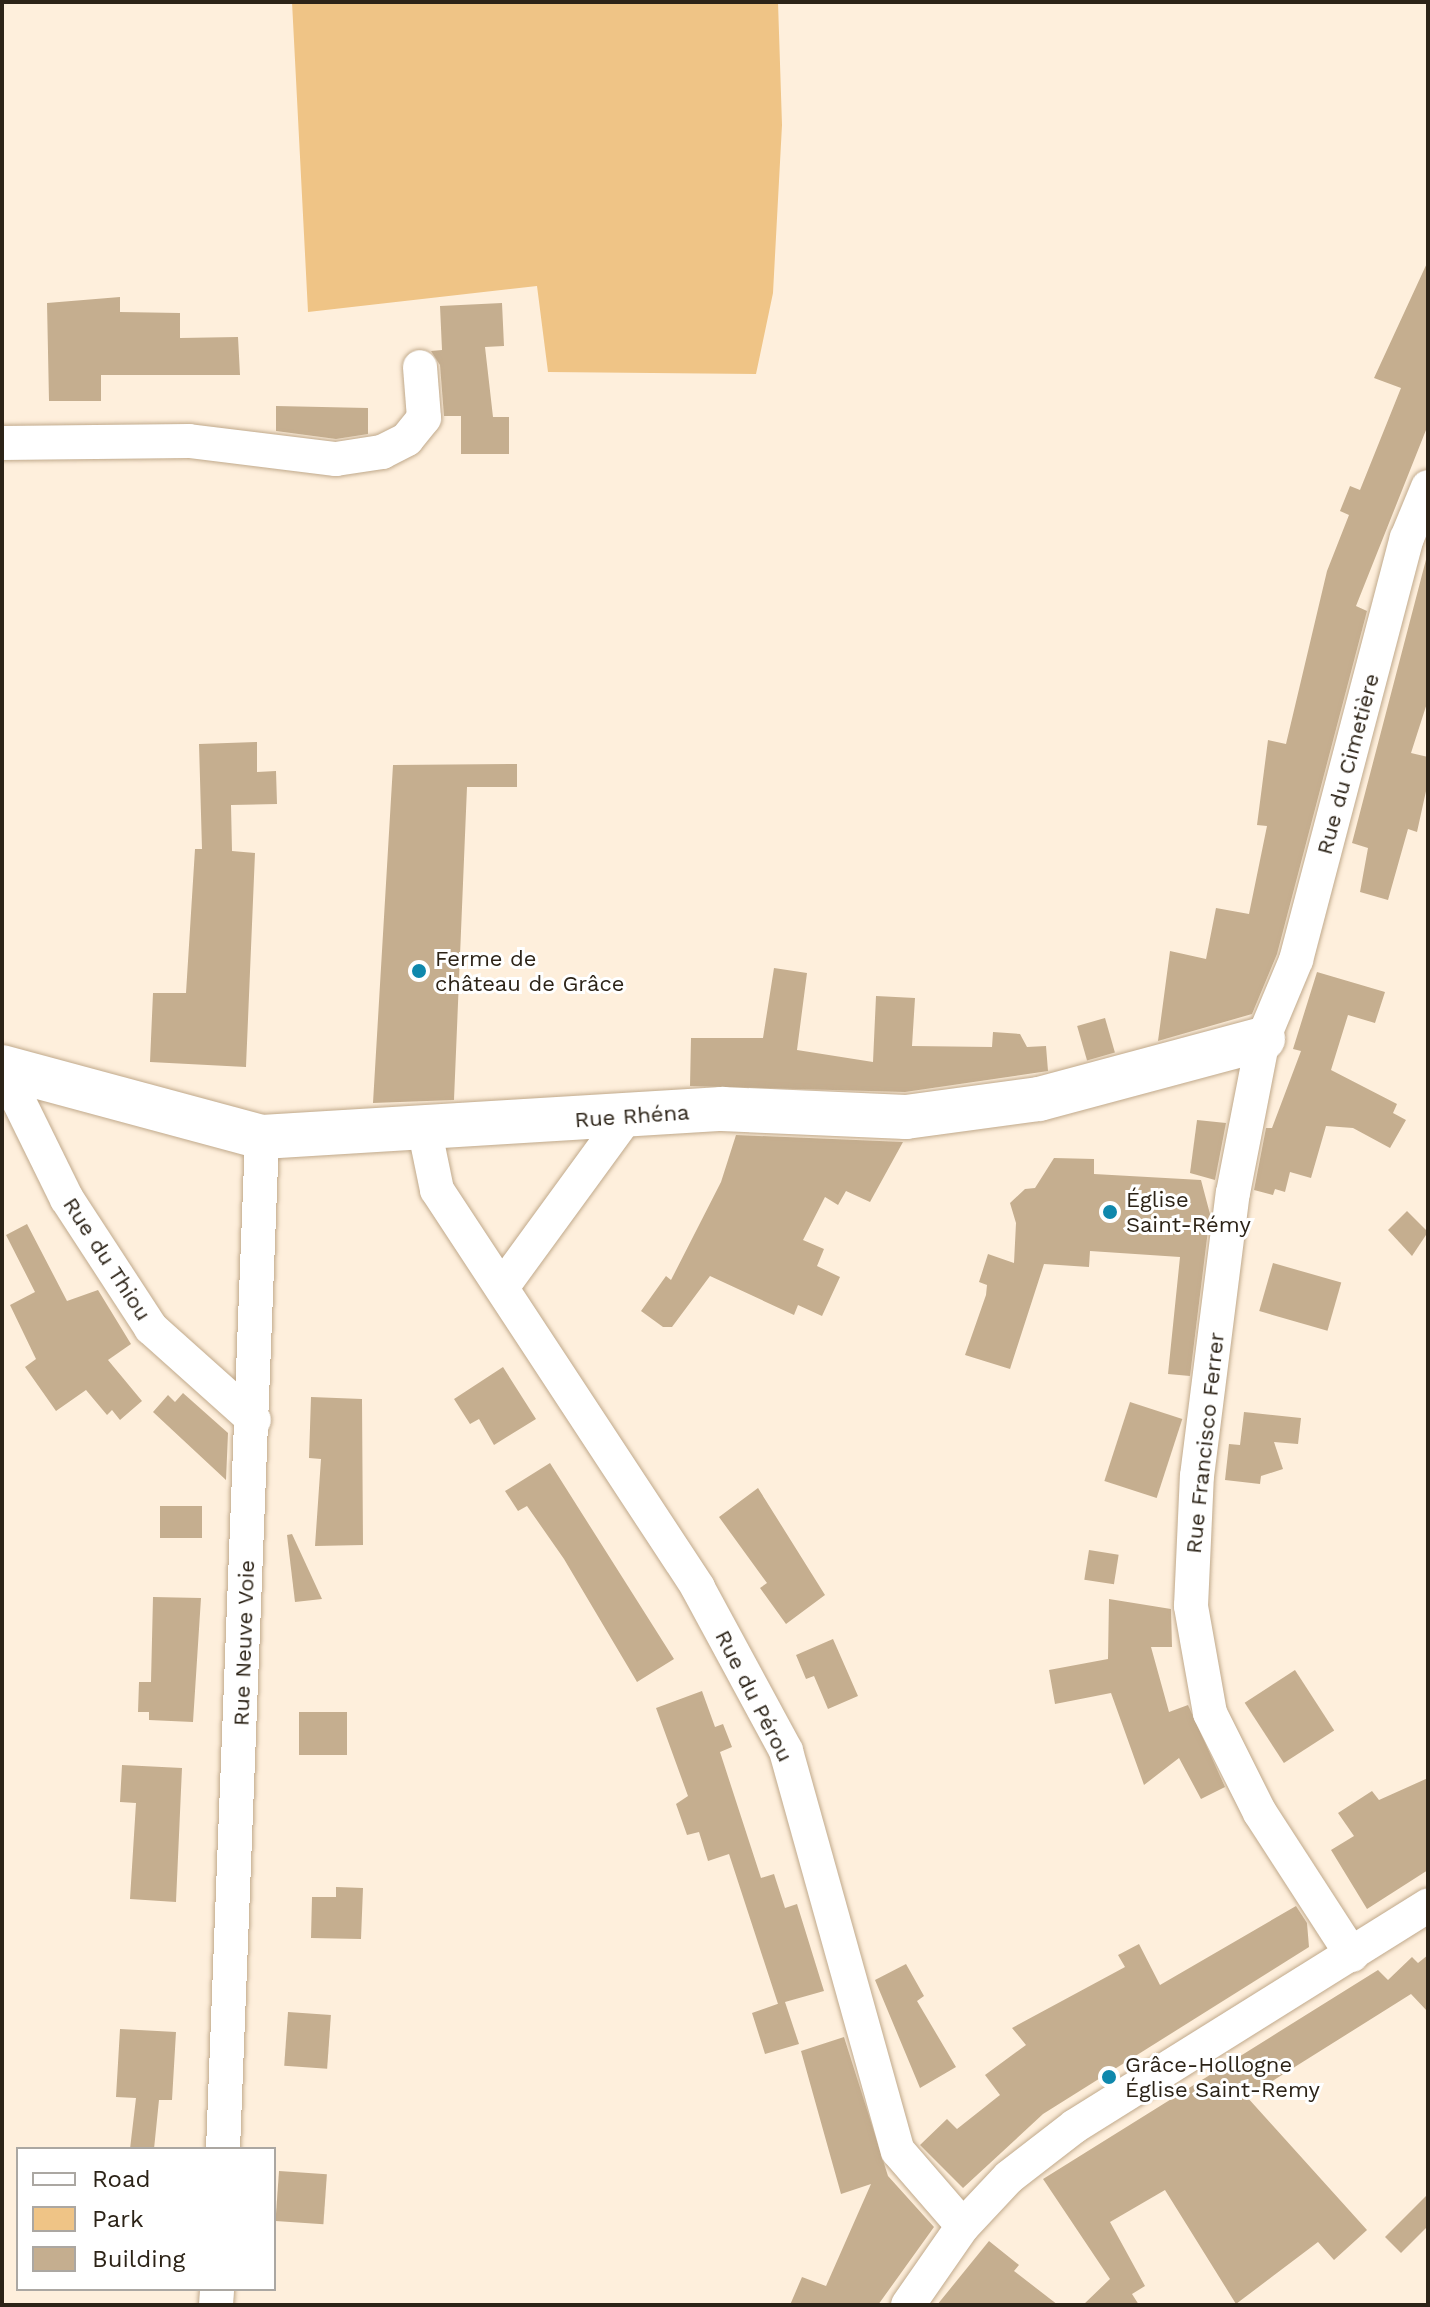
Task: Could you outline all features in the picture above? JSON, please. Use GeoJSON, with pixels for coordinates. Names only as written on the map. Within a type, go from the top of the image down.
{"type":"FeatureCollection","features":[{"type":"Feature","properties":{"kind":"street"},"geometry":{"type":"LineString","coordinates":[[2,443],[189,441],[336,459],[382,452],[407,439],[424,418],[420,367]]}},
{"type":"Feature","properties":{"kind":"street","name":"Rue du Cimetière"},"geometry":{"type":"LineString","coordinates":[[1263,1039],[1296,960],[1407,538],[1428,487]]}},
{"type":"Feature","properties":{"kind":"street","name":"Rue Rhéna"},"geometry":{"type":"LineString","coordinates":[[2,1067],[262,1137],[425,1132],[722,1109],[906,1117],[1039,1099],[1263,1039]]}},
{"type":"Feature","properties":{"kind":"street","name":"Rue Francisco Ferrer"},"geometry":{"type":"LineString","coordinates":[[1263,1039],[1233,1193],[1199,1460],[1191,1606],[1210,1713],[1260,1813],[1352,1955]]}},
{"type":"Feature","properties":{"kind":"street","name":"Rue du Thiou"},"geometry":{"type":"LineString","coordinates":[[2,1067],[67,1199],[151,1328],[254,1420]]}},
{"type":"Feature","properties":{"kind":"street"},"geometry":{"type":"LineString","coordinates":[[503,1286],[627,1116]]}},
{"type":"Feature","properties":{"kind":"street","name":"Rue du Pérou"},"geometry":{"type":"LineString","coordinates":[[425,1132],[437,1190],[503,1286],[698,1588],[786,1751],[898,2151],[963,2226]]}},
{"type":"Feature","properties":{"kind":"street","name":"Rue Neuve Voie"},"geometry":{"type":"LineString","coordinates":[[223,2147],[254,1420],[262,1137]]}},
{"type":"Feature","properties":{"kind":"street"},"geometry":{"type":"LineString","coordinates":[[908,2305],[963,2226],[1009,2177],[1075,2126],[1428,1905]]}},
{"type":"Feature","properties":{"kind":"green space"},"geometry":{"type":"Polygon","coordinates":[[[292,2],[778,2],[782,125],[773,293],[756,374],[548,372],[537,286],[308,312],[292,2]]]}},
{"type":"Feature","properties":{"kind":"building"},"geometry":{"type":"Polygon","coordinates":[[[1428,261],[1428,425],[1356,606],[1367,611],[1277,954],[1252,1014],[1158,1041],[1170,951],[1206,959],[1216,908],[1249,914],[1267,826],[1257,825],[1268,740],[1286,744],[1327,571],[1349,515],[1340,511],[1350,486],[1360,490],[1401,388],[1374,378],[1428,261]]]}},
{"type":"Feature","properties":{"kind":"building"},"geometry":{"type":"Polygon","coordinates":[[[120,297],[120,312],[180,313],[180,338],[238,337],[240,375],[101,375],[101,401],[49,401],[47,303],[120,297]]]}},
{"type":"Feature","properties":{"kind":"building"},"geometry":{"type":"Polygon","coordinates":[[[502,303],[504,346],[485,347],[493,417],[509,417],[509,454],[461,454],[461,416],[444,416],[440,365],[431,351],[442,350],[440,306],[502,303]]]}},
{"type":"Feature","properties":{"kind":"building"},"geometry":{"type":"Polygon","coordinates":[[[276,406],[368,408],[368,434],[336,439],[276,431],[276,406]]]}},
{"type":"Feature","properties":{"kind":"building"},"geometry":{"type":"Polygon","coordinates":[[[1428,552],[1428,700],[1411,753],[1428,757],[1428,782],[1417,832],[1408,829],[1388,900],[1360,892],[1368,848],[1352,843],[1428,552]]]}},
{"type":"Feature","properties":{"kind":"building"},"geometry":{"type":"Polygon","coordinates":[[[257,742],[257,772],[276,771],[277,804],[231,805],[232,851],[255,853],[246,1067],[150,1062],[153,993],[186,993],[195,849],[202,849],[199,744],[257,742]]]}},
{"type":"Feature","properties":{"kind":"building","name":"Ferme de château de Grâce"},"geometry":{"type":"Polygon","coordinates":[[[517,764],[517,787],[467,787],[454,1100],[373,1103],[393,765],[517,764]]]}},
{"type":"Feature","properties":{"kind":"building"},"geometry":{"type":"Polygon","coordinates":[[[774,968],[807,973],[797,1050],[873,1062],[876,996],[915,998],[912,1046],[992,1047],[993,1032],[1020,1034],[1027,1047],[1046,1046],[1048,1071],[905,1092],[690,1086],[691,1038],[763,1038],[774,968]]]}},
{"type":"Feature","properties":{"kind":"building"},"geometry":{"type":"Polygon","coordinates":[[[1317,972],[1385,992],[1375,1023],[1348,1015],[1331,1070],[1397,1104],[1393,1113],[1406,1120],[1390,1148],[1353,1128],[1326,1126],[1311,1178],[1290,1172],[1285,1192],[1275,1189],[1273,1195],[1254,1190],[1266,1128],[1272,1128],[1301,1051],[1293,1049],[1317,972]]]}},
{"type":"Feature","properties":{"kind":"building"},"geometry":{"type":"Polygon","coordinates":[[[1105,1018],[1115,1053],[1087,1061],[1077,1026],[1105,1018]]]}},
{"type":"Feature","properties":{"kind":"building"},"geometry":{"type":"Polygon","coordinates":[[[1197,1120],[1226,1123],[1215,1180],[1190,1173],[1197,1120]]]}},
{"type":"Feature","properties":{"kind":"building"},"geometry":{"type":"Polygon","coordinates":[[[736,1135],[903,1142],[870,1202],[846,1191],[838,1205],[825,1197],[803,1240],[824,1249],[817,1266],[840,1277],[822,1316],[798,1305],[794,1315],[710,1276],[672,1327],[663,1327],[641,1311],[666,1276],[671,1280],[721,1182],[736,1135]]]}},
{"type":"Feature","properties":{"kind":"building","name":"Église Saint-Rémy"},"geometry":{"type":"Polygon","coordinates":[[[1054,1158],[1094,1159],[1094,1174],[1201,1180],[1210,1214],[1190,1376],[1168,1374],[1180,1257],[1090,1251],[1089,1267],[1044,1264],[1010,1369],[965,1355],[986,1295],[987,1285],[979,1282],[988,1254],[1014,1263],[1016,1223],[1010,1203],[1025,1189],[1035,1188],[1054,1158]]]}},
{"type":"Feature","properties":{"kind":"building"},"geometry":{"type":"Polygon","coordinates":[[[1407,1211],[1428,1232],[1412,1256],[1388,1230],[1407,1211]]]}},
{"type":"Feature","properties":{"kind":"building"},"geometry":{"type":"Polygon","coordinates":[[[27,1224],[67,1301],[98,1290],[131,1344],[108,1360],[142,1401],[120,1420],[112,1410],[107,1415],[86,1390],[56,1411],[25,1367],[36,1359],[10,1305],[35,1292],[6,1235],[27,1224]]]}},
{"type":"Feature","properties":{"kind":"building"},"geometry":{"type":"Polygon","coordinates":[[[1273,1263],[1341,1283],[1327,1331],[1259,1311],[1273,1263]]]}},
{"type":"Feature","properties":{"kind":"building"},"geometry":{"type":"Polygon","coordinates":[[[503,1367],[536,1419],[494,1445],[479,1419],[470,1424],[454,1399],[503,1367]]]}},
{"type":"Feature","properties":{"kind":"building"},"geometry":{"type":"Polygon","coordinates":[[[183,1393],[228,1433],[226,1480],[153,1412],[168,1395],[175,1402],[183,1393]]]}},
{"type":"Feature","properties":{"kind":"building"},"geometry":{"type":"Polygon","coordinates":[[[311,1397],[362,1399],[363,1545],[315,1546],[321,1459],[309,1458],[311,1397]]]}},
{"type":"Feature","properties":{"kind":"building"},"geometry":{"type":"Polygon","coordinates":[[[1130,1402],[1182,1419],[1157,1498],[1104,1481],[1130,1402]]]}},
{"type":"Feature","properties":{"kind":"building"},"geometry":{"type":"Polygon","coordinates":[[[1244,1412],[1301,1418],[1298,1444],[1274,1442],[1283,1469],[1261,1476],[1260,1484],[1225,1480],[1229,1444],[1240,1445],[1244,1412]]]}},
{"type":"Feature","properties":{"kind":"building"},"geometry":{"type":"Polygon","coordinates":[[[550,1463],[674,1659],[637,1682],[564,1559],[527,1506],[518,1511],[505,1491],[550,1463]]]}},
{"type":"Feature","properties":{"kind":"building"},"geometry":{"type":"Polygon","coordinates":[[[758,1488],[825,1595],[786,1624],[760,1588],[767,1583],[719,1517],[758,1488]]]}},
{"type":"Feature","properties":{"kind":"building"},"geometry":{"type":"Polygon","coordinates":[[[160,1506],[202,1506],[202,1538],[160,1538],[160,1506]]]}},
{"type":"Feature","properties":{"kind":"building"},"geometry":{"type":"Polygon","coordinates":[[[292,1534],[322,1599],[295,1602],[287,1535],[292,1534]]]}},
{"type":"Feature","properties":{"kind":"building"},"geometry":{"type":"Polygon","coordinates":[[[1089,1550],[1119,1555],[1114,1584],[1084,1580],[1089,1550]]]}},
{"type":"Feature","properties":{"kind":"building"},"geometry":{"type":"Polygon","coordinates":[[[153,1597],[201,1598],[193,1722],[149,1720],[149,1712],[138,1712],[139,1682],[151,1682],[153,1597]]]}},
{"type":"Feature","properties":{"kind":"building"},"geometry":{"type":"Polygon","coordinates":[[[1109,1599],[1171,1609],[1172,1647],[1151,1647],[1169,1712],[1188,1705],[1225,1787],[1201,1799],[1179,1758],[1144,1785],[1111,1693],[1055,1704],[1049,1670],[1108,1659],[1109,1599]]]}},
{"type":"Feature","properties":{"kind":"building"},"geometry":{"type":"Polygon","coordinates":[[[833,1639],[858,1696],[828,1709],[814,1676],[806,1679],[796,1655],[833,1639]]]}},
{"type":"Feature","properties":{"kind":"building"},"geometry":{"type":"Polygon","coordinates":[[[1295,1670],[1334,1730],[1284,1763],[1245,1703],[1295,1670]]]}},
{"type":"Feature","properties":{"kind":"building"},"geometry":{"type":"Polygon","coordinates":[[[702,1691],[715,1727],[723,1724],[732,1747],[720,1752],[761,1878],[774,1874],[785,1908],[797,1904],[824,1991],[785,2002],[799,2044],[765,2054],[752,2013],[778,2004],[729,1854],[708,1861],[699,1832],[687,1835],[676,1804],[688,1796],[656,1708],[702,1691]]]}},
{"type":"Feature","properties":{"kind":"building"},"geometry":{"type":"Polygon","coordinates":[[[299,1712],[347,1712],[347,1755],[299,1755],[299,1712]]]}},
{"type":"Feature","properties":{"kind":"building"},"geometry":{"type":"Polygon","coordinates":[[[122,1765],[182,1768],[176,1902],[130,1899],[136,1803],[120,1802],[122,1765]]]}},
{"type":"Feature","properties":{"kind":"building"},"geometry":{"type":"Polygon","coordinates":[[[1428,1778],[1428,1870],[1367,1909],[1331,1850],[1354,1836],[1338,1813],[1372,1791],[1379,1800],[1428,1778]]]}},
{"type":"Feature","properties":{"kind":"building"},"geometry":{"type":"Polygon","coordinates":[[[336,1887],[363,1888],[361,1939],[311,1938],[312,1897],[336,1897],[336,1887]]]}},
{"type":"Feature","properties":{"kind":"building"},"geometry":{"type":"Polygon","coordinates":[[[1296,1906],[1307,1923],[1309,1947],[1043,2114],[963,2188],[920,2145],[947,2119],[957,2129],[1000,2095],[985,2075],[1026,2045],[1012,2028],[1125,1967],[1118,1955],[1139,1944],[1160,1985],[1296,1906]]]}},
{"type":"Feature","properties":{"kind":"building"},"geometry":{"type":"Polygon","coordinates":[[[1428,1955],[1428,2012],[1411,1994],[1247,2097],[1367,2230],[1334,2260],[1318,2242],[1236,2304],[1165,2190],[1110,2222],[1145,2286],[1132,2294],[1139,2305],[1083,2305],[1110,2279],[1043,2179],[1378,1970],[1388,1980],[1412,1957],[1418,1963],[1428,1955]]]}},
{"type":"Feature","properties":{"kind":"building"},"geometry":{"type":"Polygon","coordinates":[[[906,1964],[924,1996],[917,2001],[956,2067],[920,2088],[875,1980],[906,1964]]]}},
{"type":"Feature","properties":{"kind":"building"},"geometry":{"type":"Polygon","coordinates":[[[288,2012],[331,2015],[327,2069],[284,2066],[288,2012]]]}},
{"type":"Feature","properties":{"kind":"building"},"geometry":{"type":"Polygon","coordinates":[[[120,2029],[176,2032],[172,2100],[159,2100],[154,2147],[130,2147],[136,2098],[116,2097],[120,2029]]]}},
{"type":"Feature","properties":{"kind":"building"},"geometry":{"type":"Polygon","coordinates":[[[844,2037],[888,2176],[934,2227],[878,2305],[790,2305],[802,2277],[826,2286],[871,2184],[841,2194],[801,2051],[844,2037]]]}},
{"type":"Feature","properties":{"kind":"building"},"geometry":{"type":"Polygon","coordinates":[[[279,2171],[327,2174],[323,2224],[276,2221],[279,2171]]]}},
{"type":"Feature","properties":{"kind":"building"},"geometry":{"type":"Polygon","coordinates":[[[1428,2194],[1428,2226],[1401,2253],[1385,2237],[1428,2194]]]}},
{"type":"Feature","properties":{"kind":"building"},"geometry":{"type":"Polygon","coordinates":[[[989,2241],[1019,2265],[1014,2271],[1058,2305],[937,2305],[989,2241]]]}},
{"type":"Feature","properties":{"kind":"place","name":"Ferme de château de Grâce"},"geometry":{"type":"Point","coordinates":[419,971]}},
{"type":"Feature","properties":{"kind":"place","name":"Église Saint-Rémy"},"geometry":{"type":"Point","coordinates":[1110,1212]}},
{"type":"Feature","properties":{"kind":"place","name":"Grâce-Hollogne Église Saint-Remy"},"geometry":{"type":"Point","coordinates":[1109,2077]}}]}
